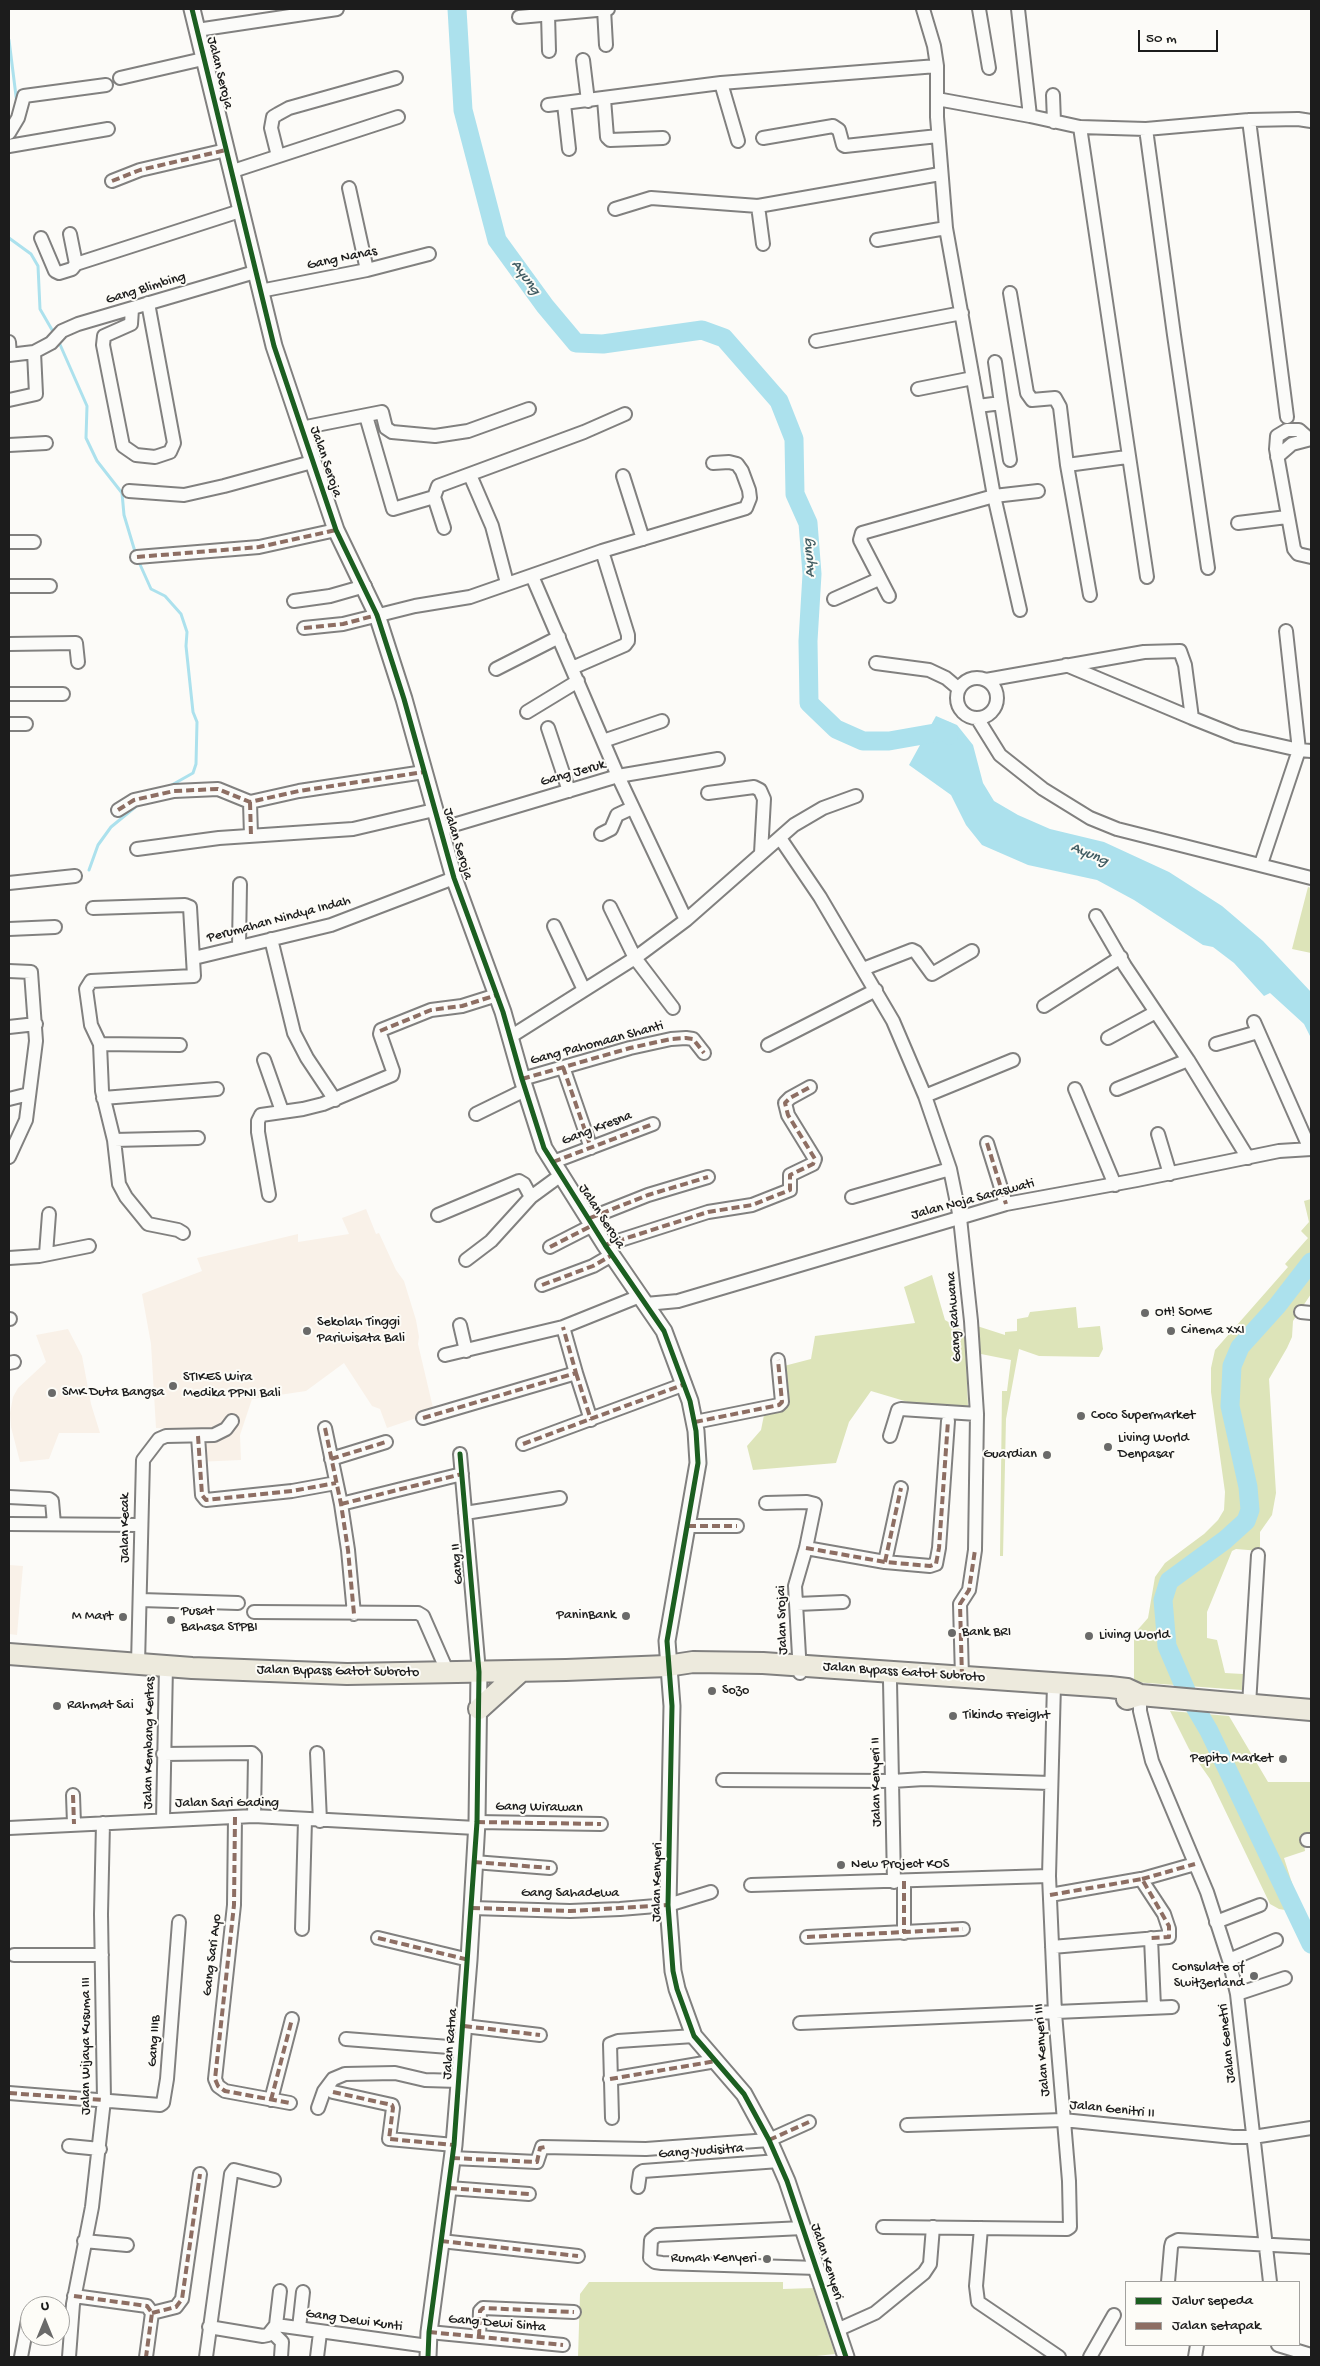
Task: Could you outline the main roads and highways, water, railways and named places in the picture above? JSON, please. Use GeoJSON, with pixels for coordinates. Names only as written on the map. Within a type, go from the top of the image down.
{"type":"FeatureCollection","features":[{"type":"Feature","properties":{"kind":"highway","name":"Jalan Bypass Gatot Subroto"},"geometry":{"type":"LineString","coordinates":[[9,1654],[138,1664],[166,1672],[292,1674],[448,1673],[479,1677],[521,1671],[668,1666],[693,1662],[800,1670],[962,1677],[1054,1689]]}},
{"type":"Feature","properties":{"kind":"highway","name":"Jalan Bypass Gatot Subroto"},"geometry":{"type":"LineString","coordinates":[[800,1670],[890,1681],[1054,1689],[1127,1689],[1146,1696],[1311,1710]]}},
{"type":"Feature","properties":{"kind":"highway"},"geometry":{"type":"LineString","coordinates":[[479,1709],[521,1671]]}},
{"type":"Feature","properties":{"kind":"water"},"geometry":{"type":"Polygon","coordinates":[[[936,716],[957,725],[973,745],[983,783],[994,801],[1018,815],[1050,829],[1104,842],[1169,872],[1222,906],[1263,941],[1311,992],[1311,1038],[1304,1024],[1270,993],[1264,996],[1234,963],[1213,947],[1203,945],[1134,900],[1097,880],[1028,865],[982,845],[966,825],[951,795],[909,765],[936,716]]]}},
{"type":"Feature","properties":{"kind":"waterway","name":"Ayung"},"geometry":{"type":"LineString","coordinates":[[457,9],[463,110],[497,240],[545,306],[576,343],[603,344],[702,330],[724,338],[779,401],[794,439],[795,494],[808,523],[812,574],[808,641],[809,703],[836,729],[863,741],[889,741],[946,731],[949,735]]}},
{"type":"Feature","properties":{"kind":"waterway"},"geometry":{"type":"LineString","coordinates":[[9,40],[17,104]]}},
{"type":"Feature","properties":{"kind":"waterway"},"geometry":{"type":"LineString","coordinates":[[9,238],[31,254],[38,266],[40,309],[55,335]]}},
{"type":"Feature","properties":{"kind":"waterway"},"geometry":{"type":"LineString","coordinates":[[58,340],[87,406],[86,438],[97,461],[122,493],[124,515],[136,555]]}},
{"type":"Feature","properties":{"kind":"waterway"},"geometry":{"type":"LineString","coordinates":[[138,560],[151,589],[165,596],[181,614],[187,632],[186,646],[193,712],[197,722],[196,764],[193,773],[170,786]]}},
{"type":"Feature","properties":{"kind":"waterway"},"geometry":{"type":"LineString","coordinates":[[89,870],[98,845],[111,827],[139,804]]}},
{"type":"Feature","properties":{"kind":"waterway"},"geometry":{"type":"LineString","coordinates":[[1311,1262],[1277,1306],[1240,1347],[1232,1366],[1230,1406],[1248,1487],[1250,1510],[1246,1521],[1225,1540],[1169,1581],[1163,1600],[1167,1646],[1188,1695],[1209,1731],[1311,1944]]}},
{"type":"Feature","properties":{"kind":"place","name":"OH! SOME"},"geometry":{"type":"Point","coordinates":[1145,1313]}},
{"type":"Feature","properties":{"kind":"place","name":"Sekolah Tinggi Pariwisata Bali"},"geometry":{"type":"Point","coordinates":[307,1331]}},
{"type":"Feature","properties":{"kind":"place","name":"Cinema XXI"},"geometry":{"type":"Point","coordinates":[1171,1331]}},
{"type":"Feature","properties":{"kind":"place","name":"STIKES Wira Medika PPNI Bali"},"geometry":{"type":"Point","coordinates":[173,1386]}},
{"type":"Feature","properties":{"kind":"place","name":"SMK Duta Bangsa"},"geometry":{"type":"Point","coordinates":[52,1393]}},
{"type":"Feature","properties":{"kind":"place","name":"Coco Supermarket"},"geometry":{"type":"Point","coordinates":[1081,1416]}},
{"type":"Feature","properties":{"kind":"place","name":"Living World Denpasar"},"geometry":{"type":"Point","coordinates":[1108,1447]}},
{"type":"Feature","properties":{"kind":"place","name":"Guardian"},"geometry":{"type":"Point","coordinates":[1047,1455]}},
{"type":"Feature","properties":{"kind":"place","name":"PaninBank"},"geometry":{"type":"Point","coordinates":[626,1616]}},
{"type":"Feature","properties":{"kind":"place","name":"M Mart"},"geometry":{"type":"Point","coordinates":[123,1617]}},
{"type":"Feature","properties":{"kind":"place","name":"Pusat Bahasa STPBI"},"geometry":{"type":"Point","coordinates":[171,1620]}},
{"type":"Feature","properties":{"kind":"place","name":"Bank BRI"},"geometry":{"type":"Point","coordinates":[952,1633]}},
{"type":"Feature","properties":{"kind":"place","name":"Living World"},"geometry":{"type":"Point","coordinates":[1089,1636]}},
{"type":"Feature","properties":{"kind":"place","name":"Sozo"},"geometry":{"type":"Point","coordinates":[712,1691]}},
{"type":"Feature","properties":{"kind":"place","name":"Rahmat Sai"},"geometry":{"type":"Point","coordinates":[57,1706]}},
{"type":"Feature","properties":{"kind":"place","name":"Tikindo Freight"},"geometry":{"type":"Point","coordinates":[953,1716]}},
{"type":"Feature","properties":{"kind":"place","name":"Pepito Market"},"geometry":{"type":"Point","coordinates":[1283,1759]}},
{"type":"Feature","properties":{"kind":"place","name":"New Project KOS"},"geometry":{"type":"Point","coordinates":[841,1865]}},
{"type":"Feature","properties":{"kind":"place","name":"Consulate of Switzerland"},"geometry":{"type":"Point","coordinates":[1254,1976]}},
{"type":"Feature","properties":{"kind":"place","name":"Rumah Kenyeri"},"geometry":{"type":"Point","coordinates":[767,2259]}}]}
